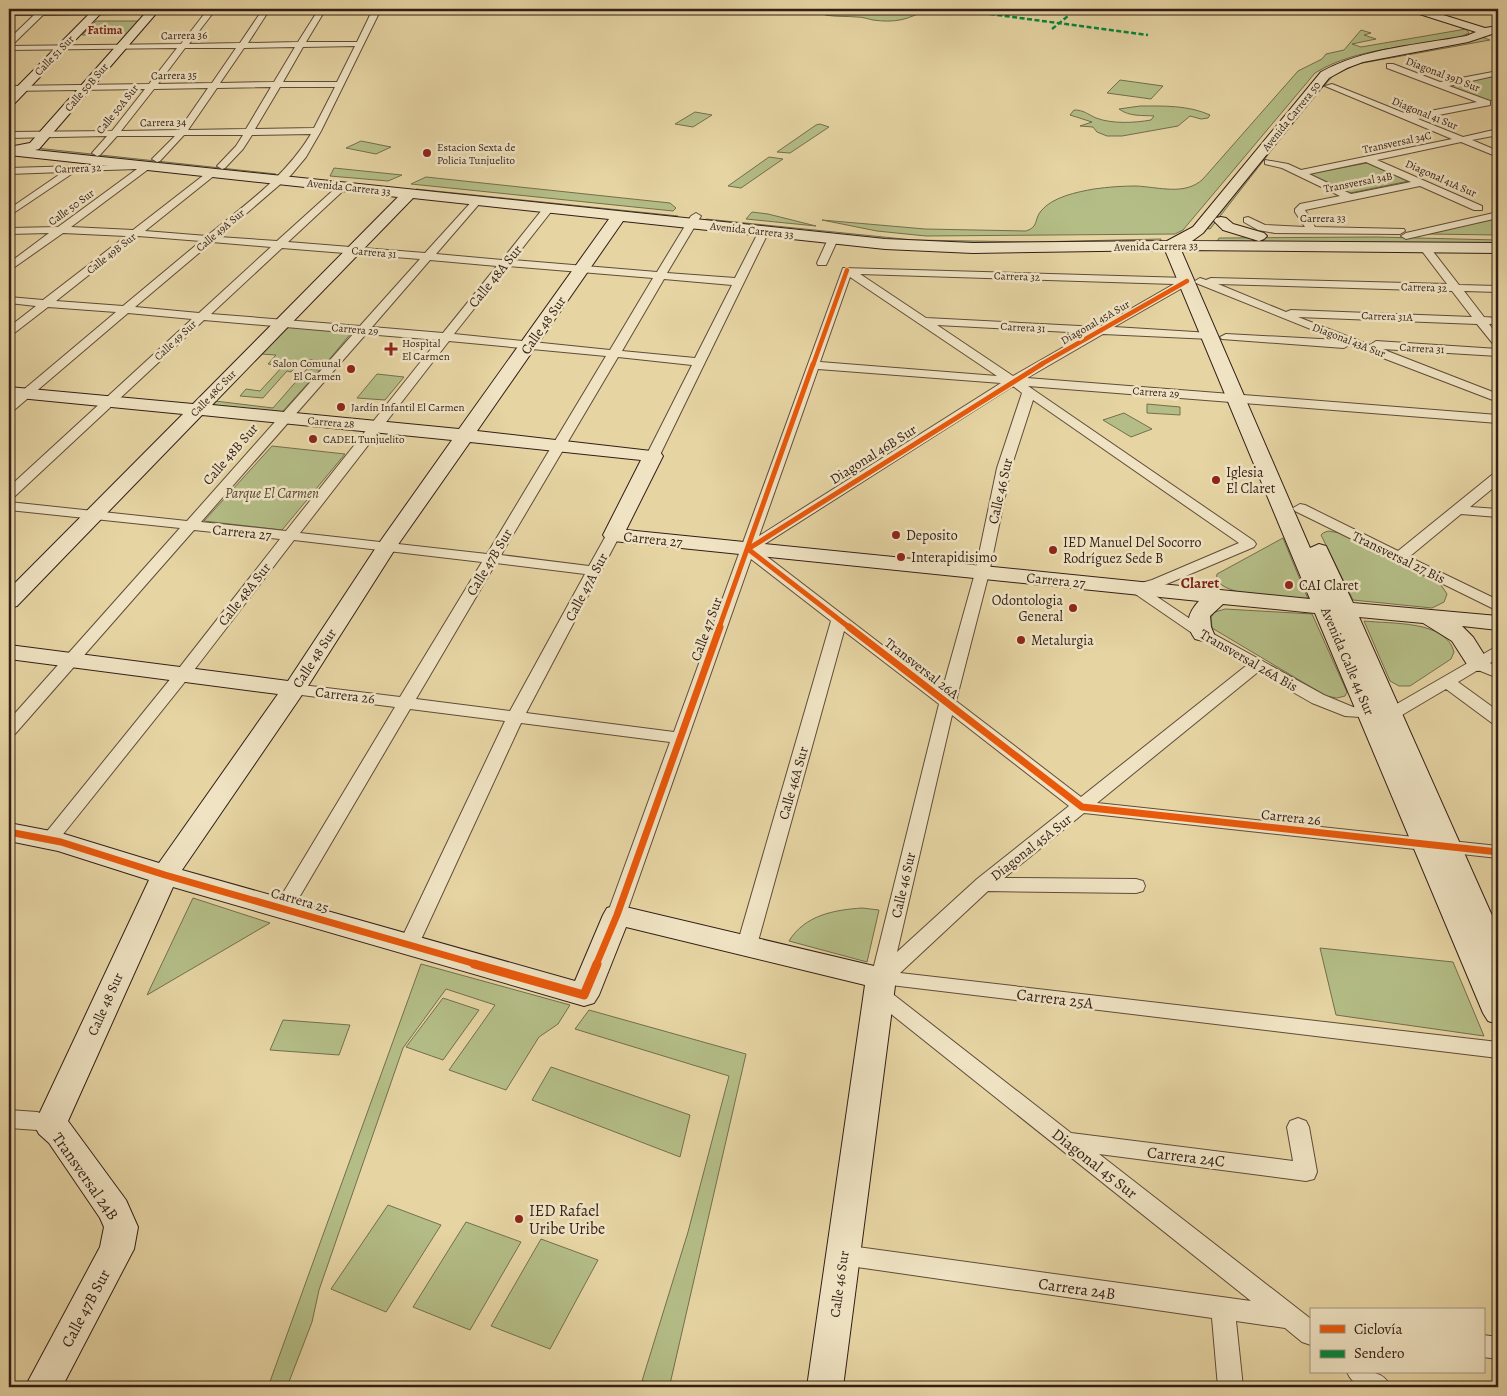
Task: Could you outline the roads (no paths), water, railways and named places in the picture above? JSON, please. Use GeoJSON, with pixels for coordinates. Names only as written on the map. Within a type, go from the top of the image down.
{"type":"FeatureCollection","features":[{"type":"Feature","properties":{"kind":"main road"},"geometry":{"type":"LineString","coordinates":[[1414,9],[1483,31],[1498,27]]}},
{"type":"Feature","properties":{"kind":"main road"},"geometry":{"type":"LineString","coordinates":[[1436,9],[1498,27]]}},
{"type":"Feature","properties":{"kind":"main road","name":"Calle 51 Sur"},"geometry":{"type":"LineString","coordinates":[[9,102],[98,10]]}},
{"type":"Feature","properties":{"kind":"main road","name":"Calle 50B Sur"},"geometry":{"type":"LineString","coordinates":[[29,149],[154,10]]}},
{"type":"Feature","properties":{"kind":"main road"},"geometry":{"type":"LineString","coordinates":[[1483,31],[1485,35],[1498,40]]}},
{"type":"Feature","properties":{"kind":"main road","name":"Avenida Carrera 50"},"geometry":{"type":"LineString","coordinates":[[1181,242],[1198,230],[1301,103],[1330,72],[1361,59],[1477,37],[1483,31]]}},
{"type":"Feature","properties":{"kind":"main road","name":"Avenida Carrera 50"},"geometry":{"type":"LineString","coordinates":[[1205,236],[1221,221],[1326,90],[1342,74],[1373,62],[1498,40]]}},
{"type":"Feature","properties":{"kind":"main road","name":"Avenida Carrera 33"},"geometry":{"type":"LineString","coordinates":[[9,143],[29,149],[693,220],[764,231],[885,244],[964,248],[1061,248],[1181,242]]}},
{"type":"Feature","properties":{"kind":"main road","name":"Avenida Carrera 33"},"geometry":{"type":"LineString","coordinates":[[9,151],[29,149]]}},
{"type":"Feature","properties":{"kind":"main road","name":"Avenida Carrera 33"},"geometry":{"type":"LineString","coordinates":[[283,176],[342,186],[406,189],[477,201],[619,216],[935,239],[1498,248]]}},
{"type":"Feature","properties":{"kind":"main road","name":"Calle 48C Sur"},"geometry":{"type":"LineString","coordinates":[[9,601],[354,250],[406,189]]}},
{"type":"Feature","properties":{"kind":"main road","name":"Calle 48 Sur"},"geometry":{"type":"LineString","coordinates":[[50,1125],[165,875],[294,689],[387,546],[619,216]]}},
{"type":"Feature","properties":{"kind":"main road"},"geometry":{"type":"LineString","coordinates":[[1221,221],[1228,227],[1259,236]]}},
{"type":"Feature","properties":{"kind":"main road","name":"Avenida Carrera 33"},"geometry":{"type":"LineString","coordinates":[[1205,236],[1403,233],[1498,238]]}},
{"type":"Feature","properties":{"kind":"main road"},"geometry":{"type":"LineString","coordinates":[[1181,242],[1205,236]]}},
{"type":"Feature","properties":{"kind":"main road","name":"Avenida Calle 44 Sur"},"geometry":{"type":"LineString","coordinates":[[1181,242],[1193,281],[1246,399],[1437,846],[1498,1013]]}},
{"type":"Feature","properties":{"kind":"main road","name":"Carrera 28"},"geometry":{"type":"LineString","coordinates":[[18,393],[376,426],[654,456]]}},
{"type":"Feature","properties":{"kind":"main road","name":"Avenida Calle 44 Sur"},"geometry":{"type":"LineString","coordinates":[[1246,399],[1300,508],[1334,607]]}},
{"type":"Feature","properties":{"kind":"main road","name":"Calle 47A Sur"},"geometry":{"type":"LineString","coordinates":[[613,535],[654,456]]}},
{"type":"Feature","properties":{"kind":"main road","name":"Carrera 27"},"geometry":{"type":"LineString","coordinates":[[613,535],[1136,589],[1498,623]]}},
{"type":"Feature","properties":{"kind":"main road"},"geometry":{"type":"LineString","coordinates":[[1203,634],[1199,627],[1200,614],[1209,603],[1220,596]]}},
{"type":"Feature","properties":{"kind":"main road"},"geometry":{"type":"LineString","coordinates":[[1422,615],[1444,625],[1464,639],[1478,664]]}},
{"type":"Feature","properties":{"kind":"main road","name":"Carrera 26"},"geometry":{"type":"LineString","coordinates":[[9,652],[294,689]]}},
{"type":"Feature","properties":{"kind":"main road","name":"Carrera 25"},"geometry":{"type":"LineString","coordinates":[[9,832],[50,839],[165,875],[584,995]]}},
{"type":"Feature","properties":{"kind":"main road","name":"Avenida Calle 44 Sur"},"geometry":{"type":"LineString","coordinates":[[1437,846],[1498,961]]}},
{"type":"Feature","properties":{"kind":"main road","name":"Carrera 25A"},"geometry":{"type":"LineString","coordinates":[[617,916],[746,945],[880,986]]}},
{"type":"Feature","properties":{"kind":"main road","name":"Calle 47 Sur"},"geometry":{"type":"LineString","coordinates":[[584,995],[617,916]]}},
{"type":"Feature","properties":{"kind":"main road","name":"Calle 46 Sur"},"geometry":{"type":"LineString","coordinates":[[825,1387],[880,986]]}},
{"type":"Feature","properties":{"kind":"main road","name":"Transversal 24B"},"geometry":{"type":"LineString","coordinates":[[50,1125],[60,1134],[114,1210],[121,1227]]}},
{"type":"Feature","properties":{"kind":"main road","name":"Calle 47B Sur"},"geometry":{"type":"LineString","coordinates":[[43,1387],[115,1254],[121,1227]]}},
{"type":"Feature","properties":{"kind":"street","name":"Calle 50 Sur"},"geometry":{"type":"LineString","coordinates":[[9,268],[152,162],[182,132],[267,9]]}},
{"type":"Feature","properties":{"kind":"street","name":"Calle 49B Sur"},"geometry":{"type":"LineString","coordinates":[[9,332],[217,169],[240,147],[322,9]]}},
{"type":"Feature","properties":{"kind":"street"},"geometry":{"type":"LineString","coordinates":[[9,13],[44,10],[377,9]]}},
{"type":"Feature","properties":{"kind":"street","name":"Calle 49A Sur"},"geometry":{"type":"LineString","coordinates":[[9,408],[18,393],[126,309],[283,176],[303,155],[317,131],[377,9]]}},
{"type":"Feature","properties":{"kind":"street"},"geometry":{"type":"LineString","coordinates":[[9,43],[44,10]]}},
{"type":"Feature","properties":{"kind":"street","name":"Calle 50A Sur"},"geometry":{"type":"LineString","coordinates":[[9,213],[92,156],[115,134],[211,10]]}},
{"type":"Feature","properties":{"kind":"street","name":"Carrera 36"},"geometry":{"type":"LineString","coordinates":[[9,48],[360,44]]}},
{"type":"Feature","properties":{"kind":"street","name":"Diagonal 39D Sur"},"geometry":{"type":"LineString","coordinates":[[1390,66],[1487,103]]}},
{"type":"Feature","properties":{"kind":"street"},"geometry":{"type":"LineString","coordinates":[[1439,85],[1497,74]]}},
{"type":"Feature","properties":{"kind":"street","name":"Carrera 35"},"geometry":{"type":"LineString","coordinates":[[9,88],[340,84]]}},
{"type":"Feature","properties":{"kind":"street","name":"Diagonal 41 Sur"},"geometry":{"type":"LineString","coordinates":[[1326,90],[1343,92],[1498,154]]}},
{"type":"Feature","properties":{"kind":"street"},"geometry":{"type":"LineString","coordinates":[[1407,118],[1498,101]]}},
{"type":"Feature","properties":{"kind":"street","name":"Carrera 34"},"geometry":{"type":"LineString","coordinates":[[9,135],[317,131]]}},
{"type":"Feature","properties":{"kind":"street","name":"Transversal 34C"},"geometry":{"type":"LineString","coordinates":[[1300,173],[1498,132]]}},
{"type":"Feature","properties":{"kind":"street","name":"Calle 50B Sur"},"geometry":{"type":"LineString","coordinates":[[9,163],[29,149]]}},
{"type":"Feature","properties":{"kind":"street","name":"Diagonal 41A Sur"},"geometry":{"type":"LineString","coordinates":[[1367,159],[1478,208]]}},
{"type":"Feature","properties":{"kind":"street","name":"Carrera 32"},"geometry":{"type":"LineString","coordinates":[[9,171],[152,162]]}},
{"type":"Feature","properties":{"kind":"street"},"geometry":{"type":"LineString","coordinates":[[1268,162],[1280,164],[1350,197]]}},
{"type":"Feature","properties":{"kind":"street","name":"Transversal 34B"},"geometry":{"type":"LineString","coordinates":[[1312,230],[1300,212],[1301,208],[1420,183]]}},
{"type":"Feature","properties":{"kind":"street","name":"Calle 49 Sur"},"geometry":{"type":"LineString","coordinates":[[9,494],[342,186]]}},
{"type":"Feature","properties":{"kind":"street","name":"Calle 48B Sur"},"geometry":{"type":"LineString","coordinates":[[9,730],[477,201]]}},
{"type":"Feature","properties":{"kind":"street","name":"Calle 48A Sur"},"geometry":{"type":"LineString","coordinates":[[50,839],[182,675],[549,208]]}},
{"type":"Feature","properties":{"kind":"street","name":"Carrera 33"},"geometry":{"type":"LineString","coordinates":[[1248,220],[1268,230],[1403,233],[1497,216]]}},
{"type":"Feature","properties":{"kind":"street","name":"Calle 47B Sur"},"geometry":{"type":"LineString","coordinates":[[283,908],[693,220]]}},
{"type":"Feature","properties":{"kind":"street","name":"Carrera 31"},"geometry":{"type":"LineString","coordinates":[[9,231],[61,230],[209,238],[739,282]]}},
{"type":"Feature","properties":{"kind":"street","name":"Calle 47A Sur"},"geometry":{"type":"LineString","coordinates":[[654,456],[764,231]]}},
{"type":"Feature","properties":{"kind":"street"},"geometry":{"type":"LineString","coordinates":[[822,263],[832,239]]}},
{"type":"Feature","properties":{"kind":"street"},"geometry":{"type":"LineString","coordinates":[[1424,247],[1498,343]]}},
{"type":"Feature","properties":{"kind":"street"},"geometry":{"type":"LineString","coordinates":[[847,270],[1013,381],[1249,544],[1136,589]]}},
{"type":"Feature","properties":{"kind":"street","name":"Carrera 32"},"geometry":{"type":"LineString","coordinates":[[847,270],[1498,289]]}},
{"type":"Feature","properties":{"kind":"street","name":"Calle 47 Sur"},"geometry":{"type":"LineString","coordinates":[[617,916],[847,270]]}},
{"type":"Feature","properties":{"kind":"street","name":"Diagonal 43A Sur"},"geometry":{"type":"LineString","coordinates":[[1193,281],[1498,398]]}},
{"type":"Feature","properties":{"kind":"street","name":"Diagonal 45A Sur"},"geometry":{"type":"LineString","coordinates":[[1013,381],[1099,330],[1193,281]]}},
{"type":"Feature","properties":{"kind":"street","name":"Carrera 29"},"geometry":{"type":"LineString","coordinates":[[9,300],[446,337],[700,362]]}},
{"type":"Feature","properties":{"kind":"street","name":"Carrera 31A"},"geometry":{"type":"LineString","coordinates":[[1276,312],[1498,321]]}},
{"type":"Feature","properties":{"kind":"street","name":"Carrera 31"},"geometry":{"type":"LineString","coordinates":[[924,321],[1498,352]]}},
{"type":"Feature","properties":{"kind":"street","name":"Carrera 29"},"geometry":{"type":"LineString","coordinates":[[813,365],[1498,419]]}},
{"type":"Feature","properties":{"kind":"street","name":"Diagonal 46B Sur"},"geometry":{"type":"LineString","coordinates":[[748,549],[1013,381]]}},
{"type":"Feature","properties":{"kind":"street","name":"Calle 46 Sur"},"geometry":{"type":"LineString","coordinates":[[880,986],[947,703],[982,573],[1004,468],[1029,392]]}},
{"type":"Feature","properties":{"kind":"street"},"geometry":{"type":"LineString","coordinates":[[1400,557],[1498,477]]}},
{"type":"Feature","properties":{"kind":"street","name":"Carrera 27"},"geometry":{"type":"LineString","coordinates":[[9,506],[387,546],[595,571]]}},
{"type":"Feature","properties":{"kind":"street","name":"Transversal 27 Bis"},"geometry":{"type":"LineString","coordinates":[[1300,508],[1498,606]]}},
{"type":"Feature","properties":{"kind":"street"},"geometry":{"type":"LineString","coordinates":[[1459,510],[1498,513]]}},
{"type":"Feature","properties":{"kind":"street","name":"Calle 47A Sur"},"geometry":{"type":"LineString","coordinates":[[409,944],[515,718],[613,535]]}},
{"type":"Feature","properties":{"kind":"street","name":"Transversal 26A"},"geometry":{"type":"LineString","coordinates":[[748,549],[1082,807]]}},
{"type":"Feature","properties":{"kind":"street","name":"Transversal 26A Bis"},"geometry":{"type":"LineString","coordinates":[[1136,589],[1203,634],[1330,705],[1351,712],[1380,714]]}},
{"type":"Feature","properties":{"kind":"street","name":"Calle 46A Sur"},"geometry":{"type":"LineString","coordinates":[[746,945],[839,620]]}},
{"type":"Feature","properties":{"kind":"street"},"geometry":{"type":"LineString","coordinates":[[1380,714],[1447,682],[1498,652]]}},
{"type":"Feature","properties":{"kind":"street"},"geometry":{"type":"LineString","coordinates":[[1478,664],[1498,673]]}},
{"type":"Feature","properties":{"kind":"street","name":"Diagonal 45A Sur"},"geometry":{"type":"LineString","coordinates":[[880,986],[984,884],[1257,665]]}},
{"type":"Feature","properties":{"kind":"street"},"geometry":{"type":"LineString","coordinates":[[1447,682],[1498,718]]}},
{"type":"Feature","properties":{"kind":"street","name":"Carrera 26"},"geometry":{"type":"LineString","coordinates":[[294,689],[680,738]]}},
{"type":"Feature","properties":{"kind":"street","name":"Carrera 26"},"geometry":{"type":"LineString","coordinates":[[1082,807],[1498,852]]}},
{"type":"Feature","properties":{"kind":"street"},"geometry":{"type":"LineString","coordinates":[[984,884],[1136,886]]}},
{"type":"Feature","properties":{"kind":"street","name":"Carrera 25A"},"geometry":{"type":"LineString","coordinates":[[880,986],[1498,1050]]}},
{"type":"Feature","properties":{"kind":"street","name":"Diagonal 45 Sur"},"geometry":{"type":"LineString","coordinates":[[880,986],[1066,1141],[1301,1320],[1310,1333]]}},
{"type":"Feature","properties":{"kind":"street"},"geometry":{"type":"LineString","coordinates":[[9,1119],[37,1121],[50,1125]]}},
{"type":"Feature","properties":{"kind":"street","name":"Carrera 24C"},"geometry":{"type":"LineString","coordinates":[[1066,1141],[1306,1172],[1298,1127]]}},
{"type":"Feature","properties":{"kind":"street","name":"Carrera 24B"},"geometry":{"type":"LineString","coordinates":[[843,1255],[1301,1320]]}},
{"type":"Feature","properties":{"kind":"street"},"geometry":{"type":"LineString","coordinates":[[1223,1309],[1230,1387]]}},
{"type":"Feature","properties":{"kind":"street"},"geometry":{"type":"LineString","coordinates":[[1484,1346],[1498,1348]]}},
{"type":"Feature","properties":{"kind":"street"},"geometry":{"type":"LineString","coordinates":[[1362,1374],[1378,1387]]}},
{"type":"Feature","properties":{"kind":"place","name":"Estacion Sexta de Policia Tunjuelito"},"geometry":{"type":"Point","coordinates":[427,153]}},
{"type":"Feature","properties":{"kind":"place","name":"Hospital El Carmen"},"geometry":{"type":"Point","coordinates":[391,349]}},
{"type":"Feature","properties":{"kind":"place","name":"Salon Comunal El Carmen"},"geometry":{"type":"Point","coordinates":[351,369]}},
{"type":"Feature","properties":{"kind":"place","name":"Jardín Infantil El Carmen"},"geometry":{"type":"Point","coordinates":[341,407]}},
{"type":"Feature","properties":{"kind":"place","name":"CADEL Tunjuelito"},"geometry":{"type":"Point","coordinates":[313,439]}},
{"type":"Feature","properties":{"kind":"place","name":"Iglesia El Claret"},"geometry":{"type":"Point","coordinates":[1216,480]}},
{"type":"Feature","properties":{"kind":"place","name":"Deposito"},"geometry":{"type":"Point","coordinates":[896,535]}},
{"type":"Feature","properties":{"kind":"place","name":"IED Manuel Del Socorro Rodríguez Sede B"},"geometry":{"type":"Point","coordinates":[1053,550]}},
{"type":"Feature","properties":{"kind":"place","name":"Interapidisimo"},"geometry":{"type":"Point","coordinates":[901,557]}},
{"type":"Feature","properties":{"kind":"place","name":"CAI Claret"},"geometry":{"type":"Point","coordinates":[1289,585]}},
{"type":"Feature","properties":{"kind":"place","name":"Odontologia General"},"geometry":{"type":"Point","coordinates":[1073,608]}},
{"type":"Feature","properties":{"kind":"place","name":"Metalurgia"},"geometry":{"type":"Point","coordinates":[1021,640]}},
{"type":"Feature","properties":{"kind":"place","name":"IED Rafael Uribe Uribe"},"geometry":{"type":"Point","coordinates":[519,1219]}},
{"type":"Feature","properties":{"kind":"district","name":"Fatima"},"geometry":{"type":"Point","coordinates":[105,30]}},
{"type":"Feature","properties":{"kind":"district","name":"Claret"},"geometry":{"type":"Point","coordinates":[1200,583]}},
{"type":"Feature","properties":{"kind":"park label","name":"Parque El Carmen"},"geometry":{"type":"Point","coordinates":[272,493]}}]}
